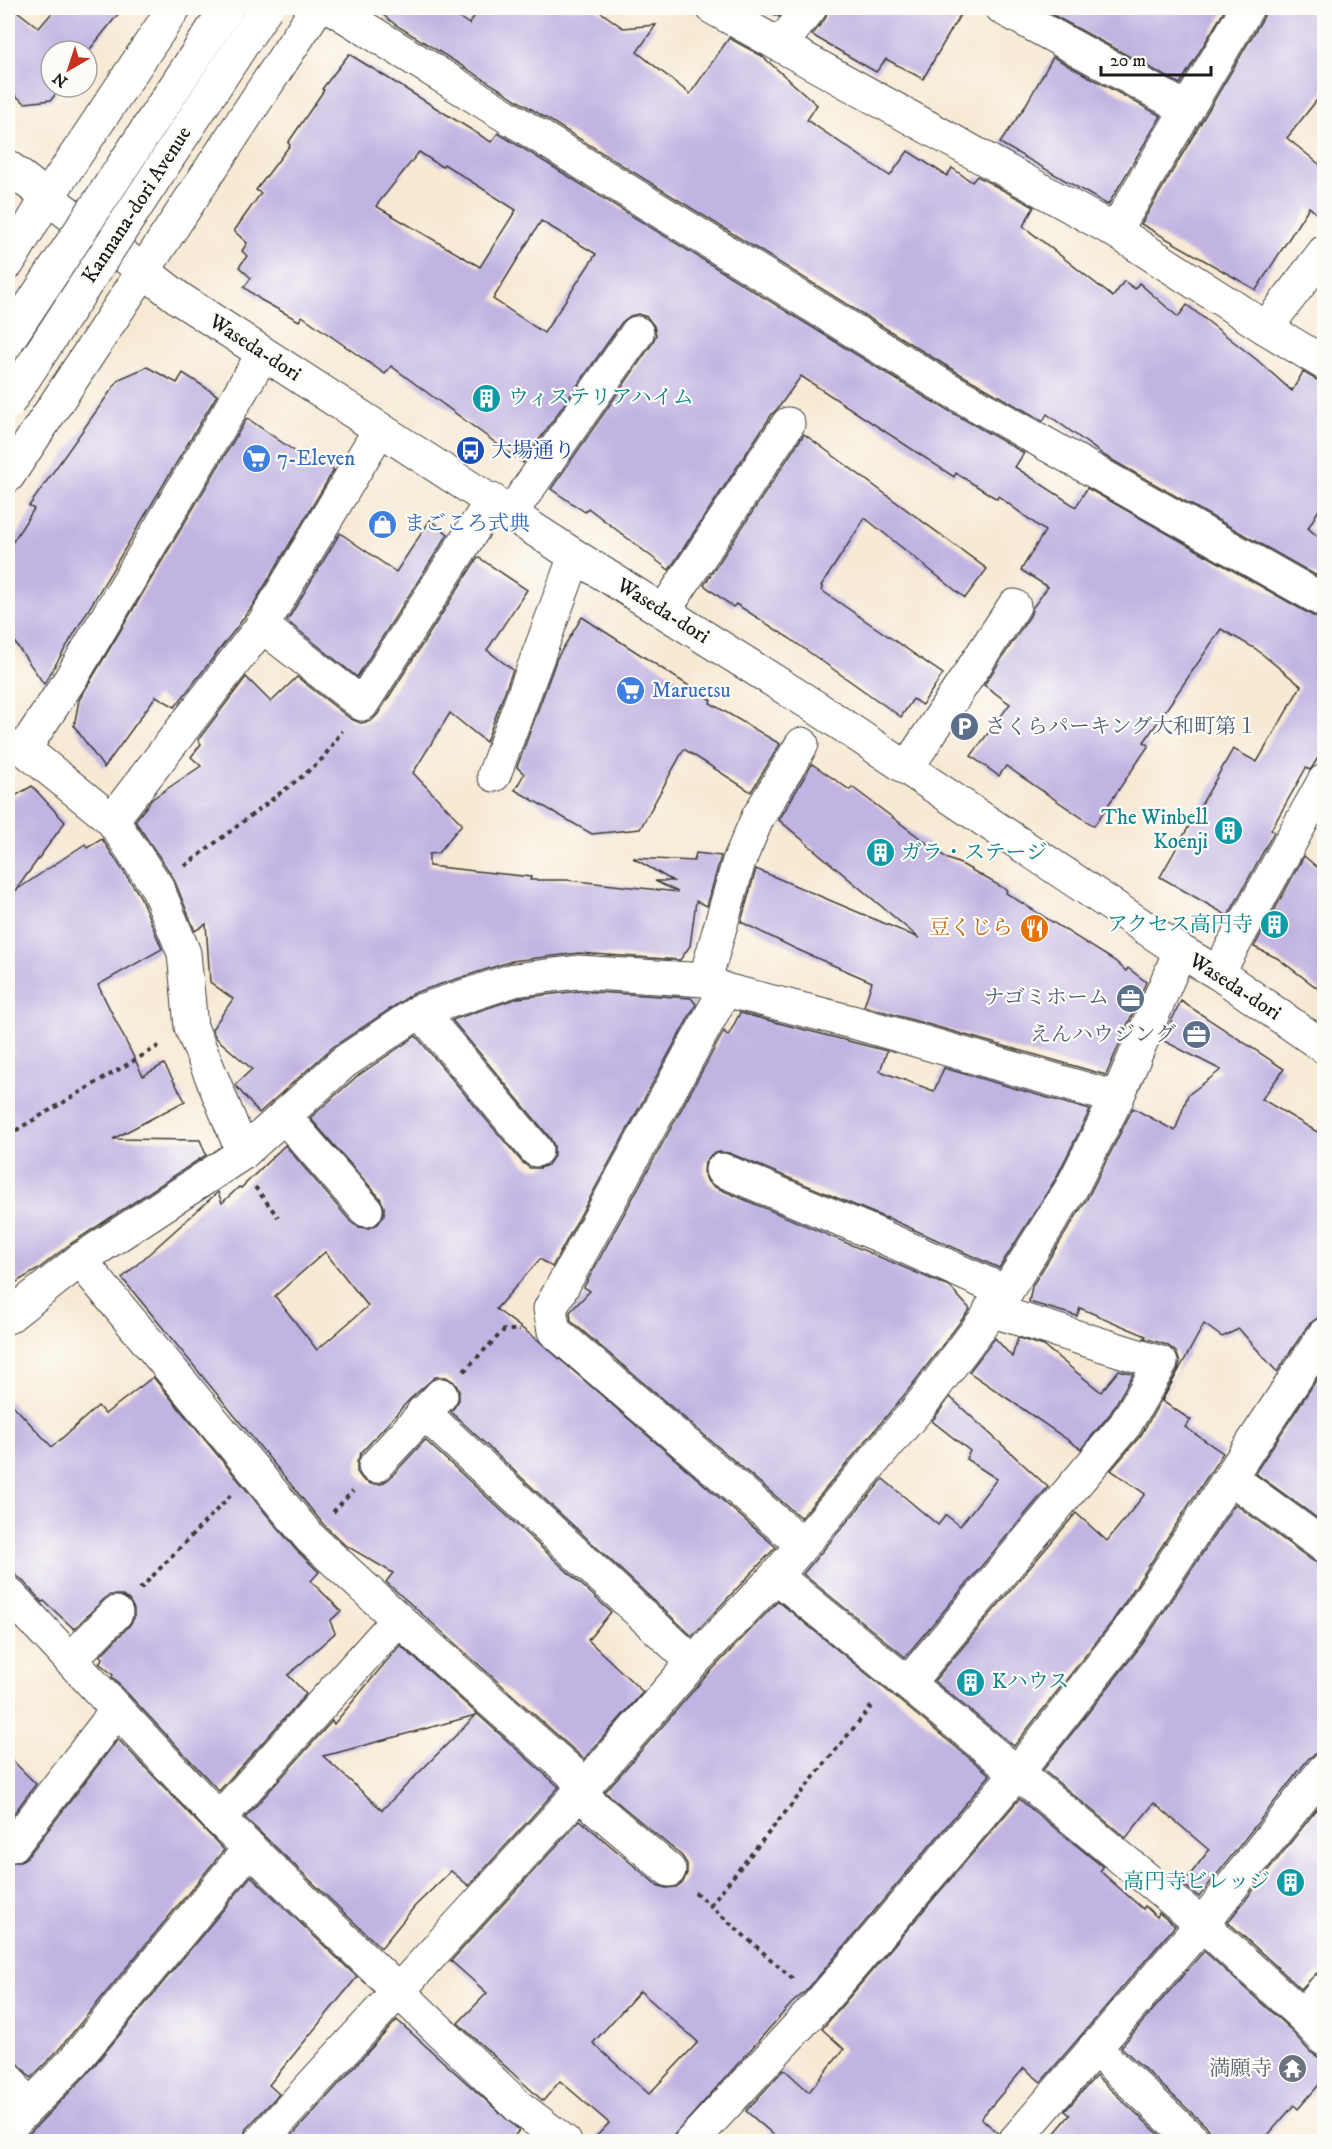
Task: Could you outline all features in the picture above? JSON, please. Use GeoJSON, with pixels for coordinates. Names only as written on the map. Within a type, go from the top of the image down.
{"type":"FeatureCollection","features":[{"type":"Feature","properties":{"kind":"street"},"geometry":{"type":"LineString","coordinates":[[8,263],[47,198],[174,8]]}},
{"type":"Feature","properties":{"kind":"street","name":"Kannana-dori Avenue"},"geometry":{"type":"LineString","coordinates":[[8,340],[227,8]]}},
{"type":"Feature","properties":{"kind":"street","name":"Kannana-dori Avenue"},"geometry":{"type":"LineString","coordinates":[[8,403],[266,8]]}},
{"type":"Feature","properties":{"kind":"street"},"geometry":{"type":"LineString","coordinates":[[8,476],[317,8]]}},
{"type":"Feature","properties":{"kind":"street"},"geometry":{"type":"LineString","coordinates":[[332,8],[938,383],[1324,601]]}},
{"type":"Feature","properties":{"kind":"street"},"geometry":{"type":"LineString","coordinates":[[713,8],[1115,231],[1324,363]]}},
{"type":"Feature","properties":{"kind":"street"},"geometry":{"type":"LineString","coordinates":[[780,45],[810,8]]}},
{"type":"Feature","properties":{"kind":"street"},"geometry":{"type":"LineString","coordinates":[[1002,8],[1187,109]]}},
{"type":"Feature","properties":{"kind":"street"},"geometry":{"type":"LineString","coordinates":[[1115,231],[1247,8]]}},
{"type":"Feature","properties":{"kind":"street","name":"Waseda-dori"},"geometry":{"type":"LineString","coordinates":[[8,167],[180,299],[575,556],[814,706],[1180,951],[1218,973],[1324,1047]]}},
{"type":"Feature","properties":{"kind":"street"},"geometry":{"type":"LineString","coordinates":[[1266,328],[1324,252]]}},
{"type":"Feature","properties":{"kind":"street"},"geometry":{"type":"LineString","coordinates":[[262,626],[362,704],[502,507],[637,333]]}},
{"type":"Feature","properties":{"kind":"street"},"geometry":{"type":"LineString","coordinates":[[243,1153],[191,1027],[184,954],[157,887],[112,820],[24,748],[71,678],[263,354]]}},
{"type":"Feature","properties":{"kind":"street"},"geometry":{"type":"LineString","coordinates":[[664,611],[788,424]]}},
{"type":"Feature","properties":{"kind":"street"},"geometry":{"type":"LineString","coordinates":[[112,820],[262,626],[380,429]]}},
{"type":"Feature","properties":{"kind":"street"},"geometry":{"type":"LineString","coordinates":[[494,775],[575,556]]}},
{"type":"Feature","properties":{"kind":"street"},"geometry":{"type":"LineString","coordinates":[[907,768],[1014,606]]}},
{"type":"Feature","properties":{"kind":"street"},"geometry":{"type":"LineString","coordinates":[[802,744],[758,817],[739,861],[715,985],[550,1309],[554,1331],[802,1544]]}},
{"type":"Feature","properties":{"kind":"street"},"geometry":{"type":"LineString","coordinates":[[1218,973],[1324,781]]}},
{"type":"Feature","properties":{"kind":"street"},"geometry":{"type":"LineString","coordinates":[[260,2142],[582,1790],[693,1662],[776,1575],[921,1405],[998,1301],[1071,1189],[1117,1098],[1180,951]]}},
{"type":"Feature","properties":{"kind":"street"},"geometry":{"type":"LineString","coordinates":[[8,1317],[80,1260],[243,1153],[344,1062],[420,1011],[514,980],[578,972],[715,985],[1117,1098]]}},
{"type":"Feature","properties":{"kind":"street"},"geometry":{"type":"LineString","coordinates":[[420,1011],[536,1150]]}},
{"type":"Feature","properties":{"kind":"street"},"geometry":{"type":"LineString","coordinates":[[284,1116],[366,1210]]}},
{"type":"Feature","properties":{"kind":"street"},"geometry":{"type":"LineString","coordinates":[[722,1170],[876,1234],[998,1301],[1161,1363],[1125,1425],[903,1679]]}},
{"type":"Feature","properties":{"kind":"street"},"geometry":{"type":"LineString","coordinates":[[80,1260],[310,1538],[572,1773],[591,1804],[669,1870]]}},
{"type":"Feature","properties":{"kind":"street"},"geometry":{"type":"LineString","coordinates":[[691,2142],[820,2003],[1017,1773],[1127,1633],[1324,1335]]}},
{"type":"Feature","properties":{"kind":"street"},"geometry":{"type":"LineString","coordinates":[[375,1466],[432,1403],[693,1662]]}},
{"type":"Feature","properties":{"kind":"street"},"geometry":{"type":"LineString","coordinates":[[1230,1478],[1324,1546]]}},
{"type":"Feature","properties":{"kind":"street"},"geometry":{"type":"LineString","coordinates":[[776,1575],[1202,1924],[1303,2016],[1324,2039]]}},
{"type":"Feature","properties":{"kind":"street"},"geometry":{"type":"LineString","coordinates":[[8,1593],[219,1819],[519,2107],[565,2142]]}},
{"type":"Feature","properties":{"kind":"street"},"geometry":{"type":"LineString","coordinates":[[70,1660],[116,1613]]}},
{"type":"Feature","properties":{"kind":"street"},"geometry":{"type":"LineString","coordinates":[[219,1819],[398,1619]]}},
{"type":"Feature","properties":{"kind":"street"},"geometry":{"type":"LineString","coordinates":[[13,1845],[117,1710]]}},
{"type":"Feature","properties":{"kind":"street"},"geometry":{"type":"LineString","coordinates":[[1014,2142],[1202,1924],[1323,1776]]}},
{"type":"Feature","properties":{"kind":"street"},"geometry":{"type":"LineString","coordinates":[[17,2118],[74,2061],[250,1848]]}},
{"type":"Feature","properties":{"kind":"street"},"geometry":{"type":"LineString","coordinates":[[1303,2016],[1324,1990]]}},
{"type":"Feature","properties":{"kind":"street"},"geometry":{"type":"LineString","coordinates":[[1094,2048],[1194,2142]]}},
{"type":"Feature","properties":{"kind":"street"},"geometry":{"type":"LineString","coordinates":[[8,2078],[17,2118]]}},
{"type":"Feature","properties":{"kind":"path"},"geometry":{"type":"LineString","coordinates":[[157,887],[323,758],[362,704]]}},
{"type":"Feature","properties":{"kind":"path"},"geometry":{"type":"LineString","coordinates":[[8,1135],[191,1027]]}},
{"type":"Feature","properties":{"kind":"path"},"geometry":{"type":"LineString","coordinates":[[432,1403],[504,1330],[554,1331]]}},
{"type":"Feature","properties":{"kind":"path"},"geometry":{"type":"LineString","coordinates":[[310,1538],[375,1466]]}},
{"type":"Feature","properties":{"kind":"path"},"geometry":{"type":"LineString","coordinates":[[116,1613],[254,1471]]}},
{"type":"Feature","properties":{"kind":"path"},"geometry":{"type":"LineString","coordinates":[[710,1905],[903,1679]]}},
{"type":"Feature","properties":{"kind":"path"},"geometry":{"type":"LineString","coordinates":[[669,1870],[820,2003]]}},
{"type":"Feature","properties":{"kind":"building"},"geometry":{"type":"Polygon","coordinates":[[[8,8],[13,8],[39,28],[56,8],[123,8],[98,39],[39,39],[39,99],[51,100],[25,103],[8,90],[8,8]]]}},
{"type":"Feature","properties":{"kind":"building"},"geometry":{"type":"Polygon","coordinates":[[[374,8],[445,8],[469,24],[480,8],[595,8],[623,28],[656,25],[637,52],[690,94],[729,38],[762,56],[817,105],[807,120],[890,176],[908,151],[947,176],[952,168],[972,182],[977,176],[1034,207],[1023,226],[1113,297],[1124,281],[1135,289],[1139,283],[1178,317],[1187,305],[1257,360],[1292,391],[1303,372],[1324,382],[1324,501],[1308,528],[1324,542],[1324,580],[1105,456],[1047,414],[1043,421],[948,367],[396,25],[374,8]]]}},
{"type":"Feature","properties":{"kind":"building"},"geometry":{"type":"Polygon","coordinates":[[[763,8],[786,8],[779,17],[763,8]]]}},
{"type":"Feature","properties":{"kind":"building"},"geometry":{"type":"Polygon","coordinates":[[[828,8],[964,8],[923,79],[886,59],[876,72],[812,35],[825,19],[828,8]]]}},
{"type":"Feature","properties":{"kind":"building"},"geometry":{"type":"Polygon","coordinates":[[[1040,8],[1226,8],[1180,84],[1040,8]]]}},
{"type":"Feature","properties":{"kind":"building"},"geometry":{"type":"Polygon","coordinates":[[[1266,8],[1324,8],[1324,91],[1287,138],[1324,168],[1324,220],[1309,207],[1256,290],[1141,224],[1263,18],[1266,8]]]}},
{"type":"Feature","properties":{"kind":"building"},"geometry":{"type":"Polygon","coordinates":[[[349,54],[491,142],[498,133],[928,399],[1024,453],[1015,467],[1076,507],[1087,488],[1324,620],[1324,747],[1310,770],[1306,768],[1271,830],[1274,832],[1228,916],[1160,877],[1233,749],[1257,762],[1301,686],[1256,649],[1221,629],[1144,742],[1149,745],[1094,826],[1006,766],[999,776],[971,756],[1010,704],[984,685],[1048,587],[1021,570],[1045,531],[998,496],[997,499],[956,473],[954,477],[801,376],[772,414],[669,570],[588,508],[585,512],[551,489],[652,344],[656,335],[654,326],[647,317],[638,314],[622,322],[523,463],[391,366],[385,374],[302,316],[299,321],[261,300],[244,287],[251,278],[239,267],[247,256],[242,251],[247,243],[234,231],[261,193],[256,190],[290,145],[288,143],[324,90],[322,89],[349,54]],[[419,152],[376,206],[480,267],[516,210],[444,164],[442,167],[419,152]],[[541,221],[493,299],[544,333],[596,254],[541,221]]]}},
{"type":"Feature","properties":{"kind":"building"},"geometry":{"type":"Polygon","coordinates":[[[1053,57],[1161,116],[1108,205],[1000,143],[1024,108],[1053,57]]]}},
{"type":"Feature","properties":{"kind":"building"},"geometry":{"type":"Polygon","coordinates":[[[147,367],[177,383],[183,373],[217,395],[44,684],[8,633],[8,549],[34,509],[29,506],[119,379],[147,367]]]}},
{"type":"Feature","properties":{"kind":"building"},"geometry":{"type":"Polygon","coordinates":[[[247,418],[303,457],[306,451],[334,470],[253,605],[237,627],[175,707],[156,696],[104,768],[74,726],[79,700],[247,418]]]}},
{"type":"Feature","properties":{"kind":"building"},"geometry":{"type":"Polygon","coordinates":[[[804,434],[987,569],[965,598],[865,518],[821,586],[823,588],[821,590],[943,674],[922,705],[913,699],[901,717],[789,638],[736,604],[733,607],[704,585],[804,434]]]}},
{"type":"Feature","properties":{"kind":"building"},"geometry":{"type":"Polygon","coordinates":[[[430,520],[448,534],[357,677],[287,621],[340,533],[396,572],[430,520]]]}},
{"type":"Feature","properties":{"kind":"building"},"geometry":{"type":"Polygon","coordinates":[[[478,557],[527,590],[487,650],[513,670],[486,742],[450,713],[413,773],[462,824],[438,853],[429,854],[429,866],[531,877],[530,880],[567,880],[678,892],[655,881],[673,881],[633,858],[694,861],[696,853],[721,856],[707,906],[696,901],[690,946],[680,960],[579,953],[512,961],[414,993],[333,1047],[259,1113],[235,1085],[252,1069],[216,1038],[212,1029],[233,999],[210,982],[206,924],[195,931],[173,877],[135,821],[152,799],[201,766],[191,757],[201,744],[198,740],[246,677],[271,702],[297,677],[351,719],[361,723],[371,721],[378,714],[478,557]]]}},
{"type":"Feature","properties":{"kind":"building"},"geometry":{"type":"Polygon","coordinates":[[[582,617],[711,700],[710,703],[780,744],[751,792],[684,749],[640,829],[592,834],[515,790],[524,774],[517,767],[557,658],[582,617]]]}},
{"type":"Feature","properties":{"kind":"building"},"geometry":{"type":"Polygon","coordinates":[[[812,764],[850,790],[852,787],[948,859],[1007,890],[1006,893],[1115,961],[1126,971],[1128,968],[1146,982],[1106,1075],[864,1006],[872,982],[741,922],[756,869],[919,938],[779,820],[812,764]]]}},
{"type":"Feature","properties":{"kind":"building"},"geometry":{"type":"Polygon","coordinates":[[[32,786],[65,822],[15,891],[85,844],[87,848],[102,839],[140,896],[162,949],[98,985],[143,1076],[164,1064],[185,1101],[113,1139],[200,1140],[206,1155],[70,1244],[37,1270],[8,1287],[8,800],[32,786]]]}},
{"type":"Feature","properties":{"kind":"building"},"geometry":{"type":"Polygon","coordinates":[[[1304,856],[1324,873],[1324,993],[1277,958],[1254,947],[1304,856]]]}},
{"type":"Feature","properties":{"kind":"building"},"geometry":{"type":"Polygon","coordinates":[[[579,991],[691,998],[696,1004],[552,1267],[540,1259],[496,1309],[539,1341],[776,1547],[692,1636],[451,1412],[459,1400],[459,1390],[454,1382],[446,1377],[435,1377],[410,1399],[361,1453],[357,1462],[357,1472],[363,1480],[371,1484],[381,1484],[389,1479],[425,1440],[611,1612],[588,1640],[643,1692],[584,1759],[386,1582],[393,1573],[345,1545],[324,1525],[122,1278],[218,1192],[222,1203],[239,1187],[241,1188],[285,1145],[352,1223],[359,1227],[369,1228],[378,1224],[384,1215],[384,1207],[380,1198],[310,1118],[356,1077],[416,1036],[522,1162],[530,1168],[548,1165],[554,1156],[554,1146],[550,1138],[452,1020],[518,998],[579,991]],[[325,1252],[275,1296],[317,1350],[368,1306],[325,1252]]]}},
{"type":"Feature","properties":{"kind":"building"},"geometry":{"type":"Polygon","coordinates":[[[1181,1001],[1284,1069],[1262,1099],[1324,1136],[1324,1310],[1308,1325],[1277,1372],[1239,1329],[1222,1337],[1204,1324],[1162,1401],[1191,1420],[1185,1427],[1223,1453],[1112,1622],[1014,1746],[934,1681],[1076,1513],[1107,1541],[1145,1494],[1111,1470],[1141,1435],[1177,1372],[1180,1362],[1176,1352],[1167,1345],[1144,1338],[1146,1336],[1080,1308],[1077,1316],[1029,1302],[1032,1286],[1087,1199],[1133,1108],[1175,1131],[1188,1095],[1221,1070],[1162,1040],[1181,1001]]]}},
{"type":"Feature","properties":{"kind":"building"},"geometry":{"type":"Polygon","coordinates":[[[740,1013],[887,1051],[880,1071],[934,1091],[944,1068],[1090,1110],[1055,1180],[999,1268],[886,1217],[888,1219],[729,1153],[719,1152],[711,1155],[705,1162],[704,1173],[708,1182],[715,1187],[950,1287],[970,1309],[906,1393],[801,1518],[571,1321],[570,1312],[590,1291],[584,1287],[724,1031],[728,1036],[740,1013]]]}},
{"type":"Feature","properties":{"kind":"building"},"geometry":{"type":"Polygon","coordinates":[[[995,1338],[1012,1357],[1018,1338],[1044,1346],[1101,1392],[1119,1370],[1133,1374],[1110,1414],[1081,1449],[969,1372],[995,1338]]]}},
{"type":"Feature","properties":{"kind":"building"},"geometry":{"type":"Polygon","coordinates":[[[1324,1368],[1324,1523],[1255,1473],[1324,1368]]]}},
{"type":"Feature","properties":{"kind":"building"},"geometry":{"type":"Polygon","coordinates":[[[153,1377],[296,1550],[319,1572],[311,1581],[341,1611],[330,1621],[335,1633],[288,1675],[306,1694],[219,1791],[112,1677],[113,1675],[99,1663],[103,1658],[100,1656],[134,1618],[134,1609],[129,1600],[121,1595],[110,1595],[74,1629],[8,1569],[8,1400],[52,1447],[98,1406],[105,1414],[153,1377]]]}},
{"type":"Feature","properties":{"kind":"building"},"geometry":{"type":"Polygon","coordinates":[[[950,1397],[1048,1487],[905,1657],[803,1574],[883,1479],[938,1525],[946,1515],[960,1526],[997,1479],[966,1459],[970,1451],[932,1421],[950,1397]]]}},
{"type":"Feature","properties":{"kind":"building"},"geometry":{"type":"Polygon","coordinates":[[[1235,1504],[1313,1561],[1324,1564],[1324,1752],[1309,1758],[1199,1897],[1183,1884],[1209,1850],[1154,1803],[1126,1838],[1043,1770],[1143,1643],[1235,1504]]]}},
{"type":"Feature","properties":{"kind":"building"},"geometry":{"type":"Polygon","coordinates":[[[778,1601],[990,1775],[806,1991],[792,2003],[668,2142],[591,2142],[609,2123],[560,2081],[543,2101],[458,2023],[487,1993],[451,1961],[580,1820],[657,1885],[666,1888],[676,1887],[683,1882],[687,1873],[687,1864],[682,1856],[605,1792],[707,1675],[778,1601]],[[640,1991],[593,2043],[649,2094],[698,2042],[640,1991]]]}},
{"type":"Feature","properties":{"kind":"building"},"geometry":{"type":"Polygon","coordinates":[[[400,1645],[559,1787],[469,1886],[451,1871],[415,1906],[381,1948],[245,1818],[332,1721],[334,1724],[400,1645]],[[476,1715],[323,1756],[382,1810],[476,1715]]]}},
{"type":"Feature","properties":{"kind":"building"},"geometry":{"type":"Polygon","coordinates":[[[118,1739],[224,1850],[60,2048],[31,2078],[8,2052],[8,1862],[20,1862],[28,1856],[118,1739]]]}},
{"type":"Feature","properties":{"kind":"building"},"geometry":{"type":"Polygon","coordinates":[[[8,1756],[36,1784],[8,1821],[8,1756]]]}},
{"type":"Feature","properties":{"kind":"building"},"geometry":{"type":"Polygon","coordinates":[[[1019,1799],[1103,1867],[1100,1871],[1143,1909],[1145,1906],[1157,1917],[1159,1913],[1175,1926],[1041,2082],[1024,2068],[981,2118],[998,2133],[996,2142],[782,2142],[746,2111],[784,2069],[809,2092],[844,2049],[822,2029],[1019,1799]]]}},
{"type":"Feature","properties":{"kind":"building"},"geometry":{"type":"Polygon","coordinates":[[[1324,1800],[1324,1972],[1317,1973],[1301,1989],[1228,1922],[1324,1800]]]}},
{"type":"Feature","properties":{"kind":"building"},"geometry":{"type":"Polygon","coordinates":[[[251,1876],[357,1977],[269,2085],[279,2094],[246,2129],[242,2142],[21,2142],[88,2073],[251,1876]]]}},
{"type":"Feature","properties":{"kind":"building"},"geometry":{"type":"Polygon","coordinates":[[[1204,1951],[1290,2029],[1310,2052],[1318,2057],[1324,2057],[1324,2079],[1298,2109],[1294,2105],[1262,2142],[1213,2142],[1213,2136],[1208,2128],[1121,2047],[1204,1951]]]}},
{"type":"Feature","properties":{"kind":"building"},"geometry":{"type":"Polygon","coordinates":[[[397,2020],[519,2130],[510,2142],[286,2142],[397,2020]]]}},
{"type":"Feature","properties":{"kind":"building"},"geometry":{"type":"Polygon","coordinates":[[[1096,2076],[1167,2142],[1047,2142],[1070,2115],[1065,2111],[1096,2076]]]}},
{"type":"Feature","properties":{"kind":"place","name":"ウィステリアハイム"},"geometry":{"type":"Point","coordinates":[487,398]}},
{"type":"Feature","properties":{"kind":"place","name":"大場通り"},"geometry":{"type":"Point","coordinates":[470,451]}},
{"type":"Feature","properties":{"kind":"place","name":"7-Eleven"},"geometry":{"type":"Point","coordinates":[256,459]}},
{"type":"Feature","properties":{"kind":"place","name":"まごころ式典"},"geometry":{"type":"Point","coordinates":[383,524]}},
{"type":"Feature","properties":{"kind":"place","name":"Maruetsu"},"geometry":{"type":"Point","coordinates":[631,691]}},
{"type":"Feature","properties":{"kind":"place","name":"さくらパーキング大和町第１"},"geometry":{"type":"Point","coordinates":[964,727]}},
{"type":"Feature","properties":{"kind":"place","name":"The Winbell Koenji"},"geometry":{"type":"Point","coordinates":[1229,830]}},
{"type":"Feature","properties":{"kind":"place","name":"ガラ・ステージ"},"geometry":{"type":"Point","coordinates":[880,853]}},
{"type":"Feature","properties":{"kind":"place","name":"アクセス高円寺"},"geometry":{"type":"Point","coordinates":[1274,925]}},
{"type":"Feature","properties":{"kind":"place","name":"豆くじら"},"geometry":{"type":"Point","coordinates":[1034,928]}},
{"type":"Feature","properties":{"kind":"place","name":"ナゴミホーム"},"geometry":{"type":"Point","coordinates":[1130,998]}},
{"type":"Feature","properties":{"kind":"place","name":"えんハウジング"},"geometry":{"type":"Point","coordinates":[1197,1035]}},
{"type":"Feature","properties":{"kind":"place","name":"Kハウス"},"geometry":{"type":"Point","coordinates":[971,1682]}},
{"type":"Feature","properties":{"kind":"place","name":"高円寺ビレッジ"},"geometry":{"type":"Point","coordinates":[1291,1882]}},
{"type":"Feature","properties":{"kind":"place","name":"満願寺"},"geometry":{"type":"Point","coordinates":[1293,2069]}}]}
